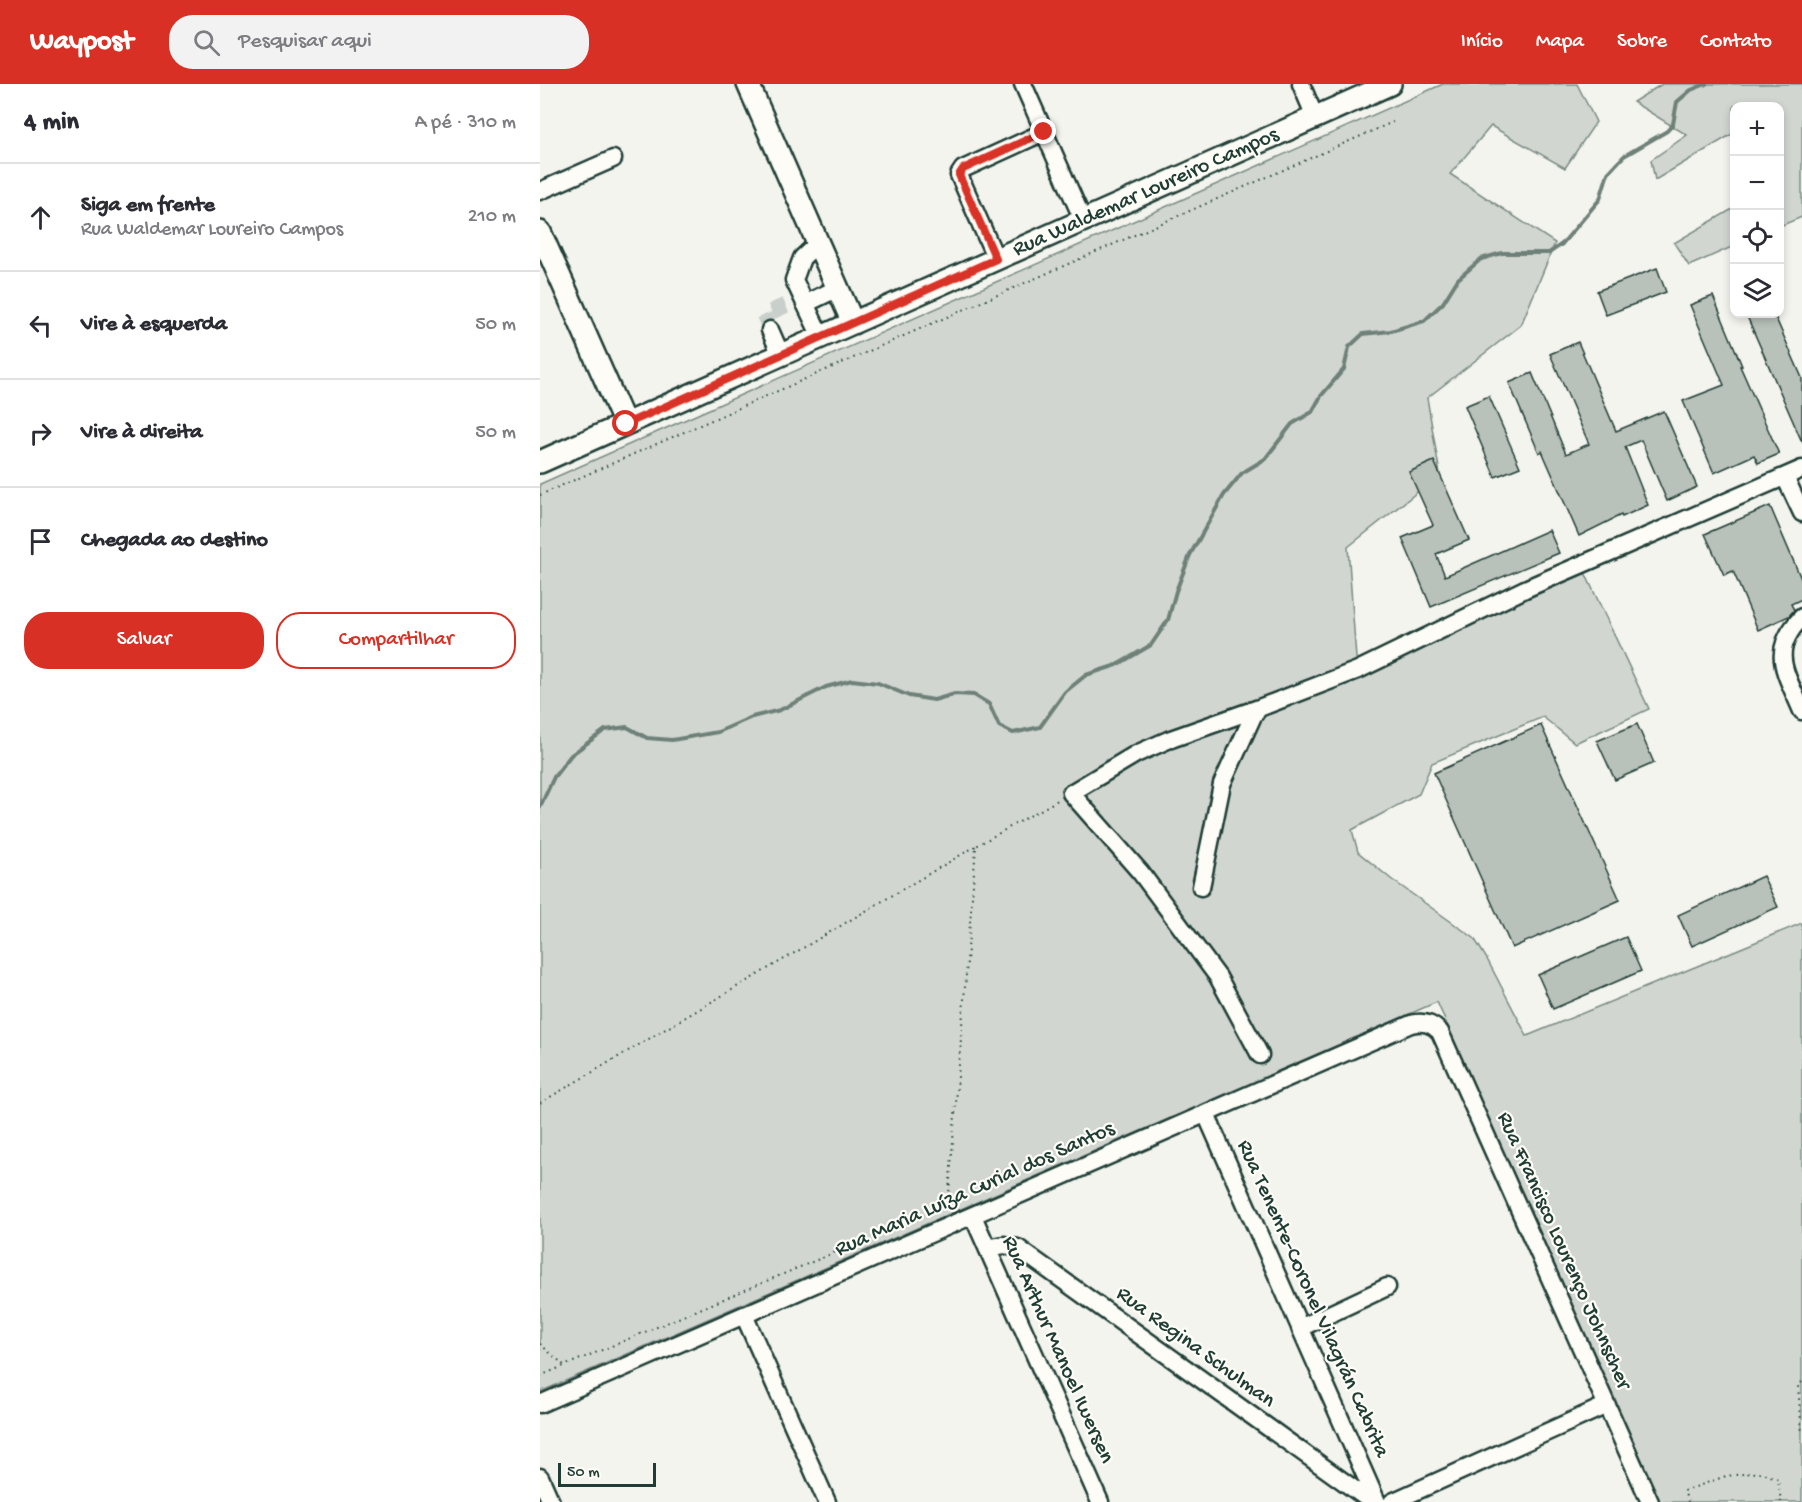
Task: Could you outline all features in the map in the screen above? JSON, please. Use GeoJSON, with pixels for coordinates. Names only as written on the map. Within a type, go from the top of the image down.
{"type":"FeatureCollection","features":[{"type":"Feature","properties":{"kind":"main road"},"geometry":{"type":"LineString","coordinates":[[747,84],[853,323]]}},
{"type":"Feature","properties":{"kind":"main road","name":"Rua Waldemar Loureiro Campos"},"geometry":{"type":"LineString","coordinates":[[540,462],[1390,84]]}},
{"type":"Feature","properties":{"kind":"main road"},"geometry":{"type":"LineString","coordinates":[[540,232],[626,424]]}},
{"type":"Feature","properties":{"kind":"street"},"geometry":{"type":"LineString","coordinates":[[1023,84],[1083,220]]}},
{"type":"Feature","properties":{"kind":"street"},"geometry":{"type":"LineString","coordinates":[[1301,84],[1315,117]]}},
{"type":"Feature","properties":{"kind":"street"},"geometry":{"type":"LineString","coordinates":[[996,259],[959,175],[960,172],[1044,132]]}},
{"type":"Feature","properties":{"kind":"street"},"geometry":{"type":"LineString","coordinates":[[540,190],[613,159]]}},
{"type":"Feature","properties":{"kind":"street"},"geometry":{"type":"LineString","coordinates":[[818,243],[807,252],[798,266],[794,280],[801,301],[821,337]]}},
{"type":"Feature","properties":{"kind":"street"},"geometry":{"type":"LineString","coordinates":[[801,301],[838,288]]}},
{"type":"Feature","properties":{"kind":"street"},"geometry":{"type":"LineString","coordinates":[[770,330],[781,355]]}},
{"type":"Feature","properties":{"kind":"street"},"geometry":{"type":"LineString","coordinates":[[1260,1055],[1218,976],[1141,873],[1071,793],[1136,754],[1358,670],[1525,589],[1802,469]]}},
{"type":"Feature","properties":{"kind":"street"},"geometry":{"type":"LineString","coordinates":[[1785,477],[1802,513]]}},
{"type":"Feature","properties":{"kind":"street"},"geometry":{"type":"LineString","coordinates":[[1802,617],[1788,633],[1782,653],[1783,664],[1802,711]]}},
{"type":"Feature","properties":{"kind":"street"},"geometry":{"type":"LineString","coordinates":[[1201,887],[1222,784],[1253,716],[1259,708]]}},
{"type":"Feature","properties":{"kind":"street","name":"Rua Maria Luíza Curial dos Santos"},"geometry":{"type":"LineString","coordinates":[[540,1404],[1411,1024],[1429,1023]]}},
{"type":"Feature","properties":{"kind":"street","name":"Rua Francisco Lourenço Johnscher"},"geometry":{"type":"LineString","coordinates":[[1429,1023],[1440,1032],[1650,1502]]}},
{"type":"Feature","properties":{"kind":"street","name":"Rua Tenente-Coronel Vilagrán Cabrita"},"geometry":{"type":"LineString","coordinates":[[1206,1114],[1377,1502]]}},
{"type":"Feature","properties":{"kind":"street","name":"Rua Arthur Manoel Iwersen"},"geometry":{"type":"LineString","coordinates":[[973,1216],[1100,1502]]}},
{"type":"Feature","properties":{"kind":"street","name":"Rua Regina Schulman"},"geometry":{"type":"LineString","coordinates":[[987,1248],[1004,1245],[1018,1248],[1372,1502]]}},
{"type":"Feature","properties":{"kind":"street"},"geometry":{"type":"LineString","coordinates":[[1300,1328],[1387,1287]]}},
{"type":"Feature","properties":{"kind":"street"},"geometry":{"type":"LineString","coordinates":[[744,1315],[826,1502]]}},
{"type":"Feature","properties":{"kind":"street"},"geometry":{"type":"LineString","coordinates":[[1392,1502],[1607,1406]]}},
{"type":"Feature","properties":{"kind":"street"},"geometry":{"type":"LineString","coordinates":[[540,1477],[551,1502]]}},
{"type":"Feature","properties":{"kind":"path"},"geometry":{"type":"LineString","coordinates":[[540,495],[1393,122]]}},
{"type":"Feature","properties":{"kind":"path"},"geometry":{"type":"LineString","coordinates":[[540,1103],[976,846],[1071,793]]}},
{"type":"Feature","properties":{"kind":"path"},"geometry":{"type":"LineString","coordinates":[[540,1376],[948,1205],[976,846]]}},
{"type":"Feature","properties":{"kind":"path"},"geometry":{"type":"LineString","coordinates":[[540,1344],[565,1366]]}},
{"type":"Feature","properties":{"kind":"path"},"geometry":{"type":"LineString","coordinates":[[1802,1382],[1798,1386],[1802,1434]]}},
{"type":"Feature","properties":{"kind":"path"},"geometry":{"type":"LineString","coordinates":[[1688,1502],[1684,1491],[1725,1476],[1761,1472],[1778,1479],[1781,1502]]}},
{"type":"Feature","properties":{"kind":"shaded area"},"geometry":{"type":"Polygon","coordinates":[[[1443,84],[1577,84],[1596,122],[1565,168],[1491,126],[1450,174],[1555,243],[1521,325],[1427,398],[1440,474],[1348,547],[1356,658],[1365,663],[1579,560],[1649,709],[1575,743],[1543,717],[1432,763],[1419,794],[1352,830],[1358,852],[1391,879],[1474,938],[1527,1036],[1802,923],[1802,1502],[1660,1502],[1437,1002],[540,1392],[540,484],[1443,84]]]}},
{"type":"Feature","properties":{"kind":"shaded area"},"geometry":{"type":"Polygon","coordinates":[[[1662,84],[1802,84],[1802,217],[1784,224],[1784,102],[1730,102],[1730,135],[1655,180],[1651,160],[1687,135],[1633,102],[1662,84]]]}},
{"type":"Feature","properties":{"kind":"shaded area"},"geometry":{"type":"Polygon","coordinates":[[[1730,210],[1730,248],[1689,266],[1674,243],[1730,210]]]}},
{"type":"Feature","properties":{"kind":"building"},"geometry":{"type":"Polygon","coordinates":[[[1657,268],[1666,292],[1606,315],[1597,291],[1657,268]]]}},
{"type":"Feature","properties":{"kind":"building"},"geometry":{"type":"Polygon","coordinates":[[[1713,296],[1742,366],[1740,366],[1779,454],[1758,463],[1754,455],[1714,473],[1683,401],[1724,385],[1690,305],[1713,296]]]}},
{"type":"Feature","properties":{"kind":"building"},"geometry":{"type":"Polygon","coordinates":[[[1748,318],[1776,318],[1802,378],[1802,442],[1748,318]]]}},
{"type":"Feature","properties":{"kind":"building"},"geometry":{"type":"Polygon","coordinates":[[[1578,342],[1616,431],[1664,411],[1697,487],[1667,501],[1641,440],[1625,447],[1648,505],[1622,517],[1621,515],[1579,536],[1542,451],[1539,453],[1509,383],[1532,373],[1566,454],[1589,444],[1550,354],[1578,342]]]}},
{"type":"Feature","properties":{"kind":"building"},"geometry":{"type":"Polygon","coordinates":[[[1489,396],[1520,467],[1495,477],[1465,406],[1489,396]]]}},
{"type":"Feature","properties":{"kind":"building"},"geometry":{"type":"Polygon","coordinates":[[[1434,461],[1469,540],[1436,554],[1445,576],[1549,530],[1559,553],[1431,607],[1402,538],[1433,525],[1409,472],[1434,461]]]}},
{"type":"Feature","properties":{"kind":"building"},"geometry":{"type":"Polygon","coordinates":[[[1770,506],[1802,581],[1802,599],[1791,604],[1794,610],[1789,616],[1758,630],[1733,571],[1724,575],[1705,534],[1770,506]]]}},
{"type":"Feature","properties":{"kind":"building"},"geometry":{"type":"Polygon","coordinates":[[[1637,724],[1654,763],[1615,780],[1597,741],[1637,724]]]}},
{"type":"Feature","properties":{"kind":"building"},"geometry":{"type":"Polygon","coordinates":[[[1541,725],[1620,900],[1512,948],[1434,773],[1541,725]]]}},
{"type":"Feature","properties":{"kind":"building"},"geometry":{"type":"Polygon","coordinates":[[[1763,876],[1778,907],[1692,946],[1678,915],[1763,876]]]}},
{"type":"Feature","properties":{"kind":"building"},"geometry":{"type":"Polygon","coordinates":[[[1626,937],[1641,971],[1553,1009],[1538,975],[1626,937]]]}},
{"type":"Feature","properties":{"kind":"waterway"},"geometry":{"type":"LineString","coordinates":[[540,807],[554,777],[571,755],[605,730],[627,727],[647,738],[672,740],[718,732],[752,717],[780,710],[826,687],[852,680],[878,683],[909,696],[934,700],[955,694],[974,695],[989,704],[999,726],[1013,733],[1040,727],[1065,692],[1086,675],[1117,665],[1151,645],[1168,620],[1190,555],[1224,495],[1242,473],[1265,459],[1292,424],[1312,412],[1321,396],[1344,369],[1349,347],[1363,334],[1391,331],[1424,321],[1443,303],[1458,279],[1481,259],[1502,253],[1549,253],[1562,244],[1600,199],[1608,173],[1624,156],[1667,131],[1673,124],[1677,102],[1691,90],[1706,84]]}},
{"type":"Feature","properties":{"kind":"tunnel"},"geometry":{"type":"LineString","coordinates":[[770,330],[764,315],[795,301]]}},
{"type":"Feature","properties":{"kind":"route"},"geometry":{"type":"LineString","coordinates":[[626,424],[996,259],[959,175],[960,172],[1044,132]]}}]}
